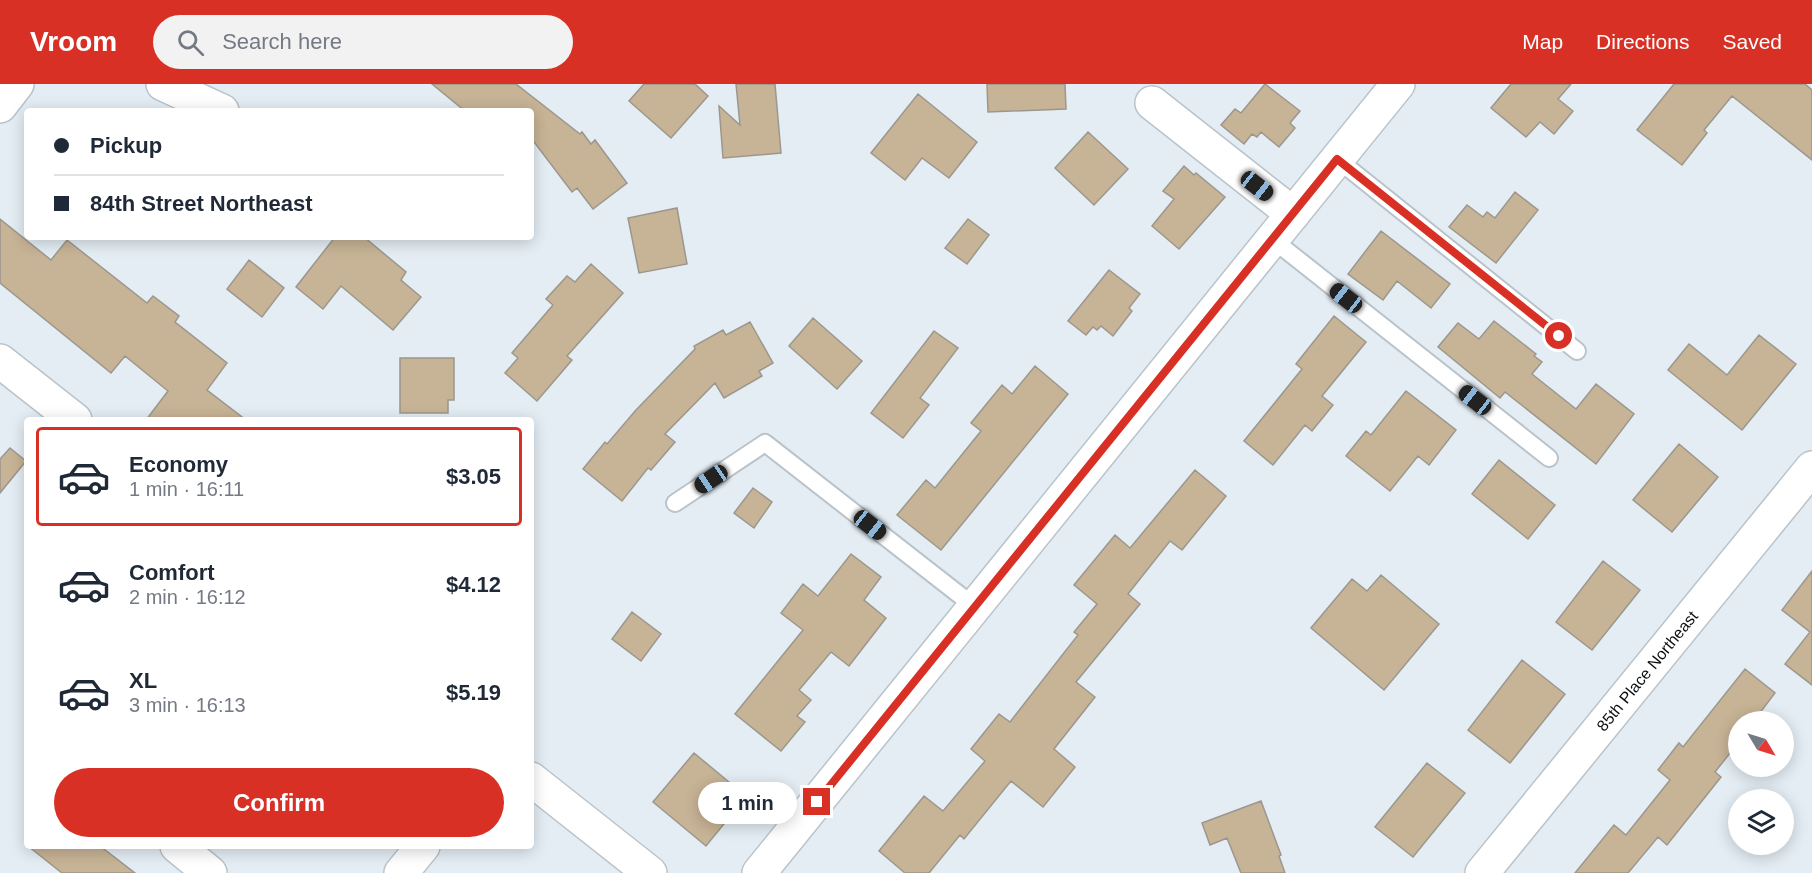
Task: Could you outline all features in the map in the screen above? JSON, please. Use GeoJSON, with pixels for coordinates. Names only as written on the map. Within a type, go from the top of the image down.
{"type":"FeatureCollection","features":[{"type":"Feature","properties":{"kind":"street"},"geometry":{"type":"LineString","coordinates":[[0,106],[17,84]]}},
{"type":"Feature","properties":{"kind":"street"},"geometry":{"type":"LineString","coordinates":[[163,84],[215,108]]}},
{"type":"Feature","properties":{"kind":"street"},"geometry":{"type":"LineString","coordinates":[[759,873],[1397,84]]}},
{"type":"Feature","properties":{"kind":"street"},"geometry":{"type":"LineString","coordinates":[[1152,103],[1293,214]]}},
{"type":"Feature","properties":{"kind":"street"},"geometry":{"type":"LineString","coordinates":[[0,361],[71,417]]}},
{"type":"Feature","properties":{"kind":"street","name":"85th Place Northeast"},"geometry":{"type":"LineString","coordinates":[[1482,873],[1812,468]]}},
{"type":"Feature","properties":{"kind":"street"},"geometry":{"type":"LineString","coordinates":[[534,781],[650,873]]}},
{"type":"Feature","properties":{"kind":"street"},"geometry":{"type":"LineString","coordinates":[[181,849],[210,873]]}},
{"type":"Feature","properties":{"kind":"street"},"geometry":{"type":"LineString","coordinates":[[401,873],[421,849]]}},
{"type":"Feature","properties":{"kind":"lane"},"geometry":{"type":"LineString","coordinates":[[1337,159],[1577,351]]}},
{"type":"Feature","properties":{"kind":"lane"},"geometry":{"type":"LineString","coordinates":[[1272,239],[1549,458]]}},
{"type":"Feature","properties":{"kind":"lane"},"geometry":{"type":"LineString","coordinates":[[675,503],[765,443],[975,607]]}},
{"type":"Feature","properties":{"kind":"building"},"geometry":{"type":"Polygon","coordinates":[[[432,84],[516,84],[580,134],[582,132],[591,144],[595,140],[627,183],[593,209],[577,188],[572,192],[534,142],[534,108],[461,108],[432,84]]]}},
{"type":"Feature","properties":{"kind":"building"},"geometry":{"type":"Polygon","coordinates":[[[644,84],[695,84],[708,96],[671,138],[629,101],[644,84]]]}},
{"type":"Feature","properties":{"kind":"building"},"geometry":{"type":"Polygon","coordinates":[[[736,84],[775,84],[781,153],[723,158],[719,106],[740,125],[736,84]]]}},
{"type":"Feature","properties":{"kind":"building"},"geometry":{"type":"Polygon","coordinates":[[[987,84],[1065,84],[1066,109],[988,112],[987,84]]]}},
{"type":"Feature","properties":{"kind":"building"},"geometry":{"type":"Polygon","coordinates":[[[1265,84],[1300,111],[1290,123],[1295,128],[1279,147],[1261,132],[1257,137],[1252,134],[1244,144],[1221,125],[1235,109],[1241,113],[1265,84]]]}},
{"type":"Feature","properties":{"kind":"building"},"geometry":{"type":"Polygon","coordinates":[[[1511,84],[1571,84],[1558,99],[1573,111],[1554,134],[1540,122],[1526,137],[1491,108],[1511,84]]]}},
{"type":"Feature","properties":{"kind":"building"},"geometry":{"type":"Polygon","coordinates":[[[1674,84],[1805,84],[1812,90],[1812,160],[1732,96],[1704,130],[1707,133],[1682,165],[1637,130],[1674,84]]]}},
{"type":"Feature","properties":{"kind":"building"},"geometry":{"type":"Polygon","coordinates":[[[918,94],[977,142],[949,178],[922,158],[905,180],[871,153],[918,94]]]}},
{"type":"Feature","properties":{"kind":"building"},"geometry":{"type":"Polygon","coordinates":[[[1088,132],[1128,169],[1094,205],[1055,168],[1088,132]]]}},
{"type":"Feature","properties":{"kind":"building"},"geometry":{"type":"Polygon","coordinates":[[[1184,166],[1225,197],[1179,249],[1152,226],[1174,199],[1163,191],[1184,166]]]}},
{"type":"Feature","properties":{"kind":"building"},"geometry":{"type":"Polygon","coordinates":[[[1515,192],[1538,210],[1496,263],[1449,227],[1467,205],[1483,217],[1487,212],[1495,218],[1515,192]]]}},
{"type":"Feature","properties":{"kind":"building"},"geometry":{"type":"Polygon","coordinates":[[[677,208],[687,264],[639,273],[628,218],[677,208]]]}},
{"type":"Feature","properties":{"kind":"building"},"geometry":{"type":"Polygon","coordinates":[[[0,219],[51,260],[67,240],[147,303],[153,296],[179,316],[175,322],[227,363],[207,390],[242,417],[148,417],[168,391],[125,356],[111,373],[0,283],[0,219]]]}},
{"type":"Feature","properties":{"kind":"building"},"geometry":{"type":"Polygon","coordinates":[[[968,219],[989,235],[967,264],[945,248],[968,219]]]}},
{"type":"Feature","properties":{"kind":"building"},"geometry":{"type":"Polygon","coordinates":[[[1381,231],[1450,284],[1431,308],[1397,281],[1383,300],[1348,274],[1381,231]]]}},
{"type":"Feature","properties":{"kind":"building"},"geometry":{"type":"Polygon","coordinates":[[[333,240],[368,240],[406,272],[401,280],[421,297],[393,330],[341,286],[323,309],[296,287],[333,240]]]}},
{"type":"Feature","properties":{"kind":"building"},"geometry":{"type":"Polygon","coordinates":[[[249,260],[284,288],[262,317],[227,289],[249,260]]]}},
{"type":"Feature","properties":{"kind":"building"},"geometry":{"type":"Polygon","coordinates":[[[591,264],[623,293],[567,356],[572,360],[537,401],[505,373],[518,358],[512,353],[553,305],[546,299],[567,276],[575,282],[591,264]]]}},
{"type":"Feature","properties":{"kind":"building"},"geometry":{"type":"Polygon","coordinates":[[[1109,270],[1140,294],[1129,308],[1132,311],[1113,336],[1101,326],[1097,330],[1093,327],[1086,335],[1068,321],[1109,270]]]}},
{"type":"Feature","properties":{"kind":"building"},"geometry":{"type":"Polygon","coordinates":[[[1334,316],[1366,342],[1322,396],[1333,405],[1312,431],[1305,425],[1273,465],[1244,441],[1302,369],[1296,364],[1334,316]]]}},
{"type":"Feature","properties":{"kind":"building"},"geometry":{"type":"Polygon","coordinates":[[[813,318],[862,361],[837,389],[789,346],[813,318]]]}},
{"type":"Feature","properties":{"kind":"building"},"geometry":{"type":"Polygon","coordinates":[[[1494,321],[1536,354],[1534,356],[1542,362],[1532,374],[1576,409],[1596,384],[1634,414],[1596,464],[1505,392],[1500,398],[1438,347],[1458,323],[1479,339],[1494,321]]]}},
{"type":"Feature","properties":{"kind":"building"},"geometry":{"type":"Polygon","coordinates":[[[750,322],[773,363],[759,371],[762,376],[724,398],[715,383],[665,434],[675,442],[651,470],[648,468],[622,501],[583,469],[605,442],[607,444],[636,410],[695,349],[694,346],[723,330],[726,335],[750,322]]]}},
{"type":"Feature","properties":{"kind":"building"},"geometry":{"type":"Polygon","coordinates":[[[934,331],[958,348],[920,398],[929,405],[903,438],[871,413],[934,331]]]}},
{"type":"Feature","properties":{"kind":"building"},"geometry":{"type":"Polygon","coordinates":[[[1759,335],[1796,364],[1742,430],[1668,370],[1689,344],[1727,375],[1759,335]]]}},
{"type":"Feature","properties":{"kind":"building"},"geometry":{"type":"Polygon","coordinates":[[[400,358],[454,358],[454,400],[448,400],[448,413],[400,413],[400,358]]]}},
{"type":"Feature","properties":{"kind":"building"},"geometry":{"type":"Polygon","coordinates":[[[1035,366],[1068,394],[941,550],[897,515],[926,480],[935,488],[981,431],[971,423],[1002,385],[1012,394],[1035,366]]]}},
{"type":"Feature","properties":{"kind":"building"},"geometry":{"type":"Polygon","coordinates":[[[1406,391],[1456,430],[1429,465],[1418,456],[1390,491],[1346,456],[1366,431],[1371,435],[1406,391]]]}},
{"type":"Feature","properties":{"kind":"building"},"geometry":{"type":"Polygon","coordinates":[[[1679,444],[1718,477],[1672,532],[1633,500],[1679,444]]]}},
{"type":"Feature","properties":{"kind":"building"},"geometry":{"type":"Polygon","coordinates":[[[10,448],[24,459],[24,463],[0,493],[0,459],[10,448]]]}},
{"type":"Feature","properties":{"kind":"building"},"geometry":{"type":"Polygon","coordinates":[[[1499,460],[1555,505],[1528,539],[1472,494],[1499,460]]]}},
{"type":"Feature","properties":{"kind":"building"},"geometry":{"type":"Polygon","coordinates":[[[1195,470],[1226,496],[1182,550],[1170,541],[1128,594],[1140,604],[1076,682],[1095,697],[1054,749],[1075,767],[1043,807],[1011,781],[964,839],[960,835],[929,873],[905,873],[879,851],[924,796],[943,811],[985,761],[971,749],[999,714],[1010,722],[1078,635],[1074,632],[1097,604],[1074,585],[1115,535],[1130,548],[1195,470]]]}},
{"type":"Feature","properties":{"kind":"building"},"geometry":{"type":"Polygon","coordinates":[[[753,488],[772,502],[754,528],[734,513],[753,488]]]}},
{"type":"Feature","properties":{"kind":"building"},"geometry":{"type":"Polygon","coordinates":[[[851,554],[881,577],[864,600],[886,618],[849,666],[831,652],[799,690],[811,700],[797,716],[805,722],[781,751],[735,714],[803,630],[781,613],[803,584],[818,596],[851,554]]]}},
{"type":"Feature","properties":{"kind":"building"},"geometry":{"type":"Polygon","coordinates":[[[1603,561],[1640,590],[1592,650],[1556,622],[1603,561]]]}},
{"type":"Feature","properties":{"kind":"building"},"geometry":{"type":"Polygon","coordinates":[[[1812,571],[1812,685],[1785,664],[1810,632],[1782,610],[1812,571]]]}},
{"type":"Feature","properties":{"kind":"building"},"geometry":{"type":"Polygon","coordinates":[[[1381,575],[1439,624],[1384,690],[1311,628],[1352,579],[1367,591],[1381,575]]]}},
{"type":"Feature","properties":{"kind":"building"},"geometry":{"type":"Polygon","coordinates":[[[632,612],[661,634],[641,661],[612,639],[632,612]]]}},
{"type":"Feature","properties":{"kind":"building"},"geometry":{"type":"Polygon","coordinates":[[[1522,660],[1565,694],[1510,763],[1468,730],[1522,660]]]}},
{"type":"Feature","properties":{"kind":"building"},"geometry":{"type":"Polygon","coordinates":[[[1745,669],[1775,693],[1761,711],[1728,711],[1728,756],[1715,772],[1721,777],[1667,845],[1658,837],[1628,873],[1575,873],[1614,825],[1626,835],[1670,780],[1658,770],[1679,743],[1683,747],[1745,669]]]}},
{"type":"Feature","properties":{"kind":"building"},"geometry":{"type":"Polygon","coordinates":[[[694,753],[741,792],[727,810],[732,814],[706,846],[653,802],[694,753]]]}},
{"type":"Feature","properties":{"kind":"building"},"geometry":{"type":"Polygon","coordinates":[[[1427,763],[1465,793],[1413,857],[1375,827],[1427,763]]]}},
{"type":"Feature","properties":{"kind":"building"},"geometry":{"type":"Polygon","coordinates":[[[1261,801],[1281,855],[1279,856],[1285,873],[1241,873],[1227,838],[1210,845],[1202,823],[1261,801]]]}},
{"type":"Feature","properties":{"kind":"building"},"geometry":{"type":"Polygon","coordinates":[[[32,849],[104,849],[135,873],[62,873],[32,849]]]}},
{"type":"Feature","properties":{"kind":"route"},"geometry":{"type":"LineString","coordinates":[[817,802],[1337,159],[1559,336]]}}]}
